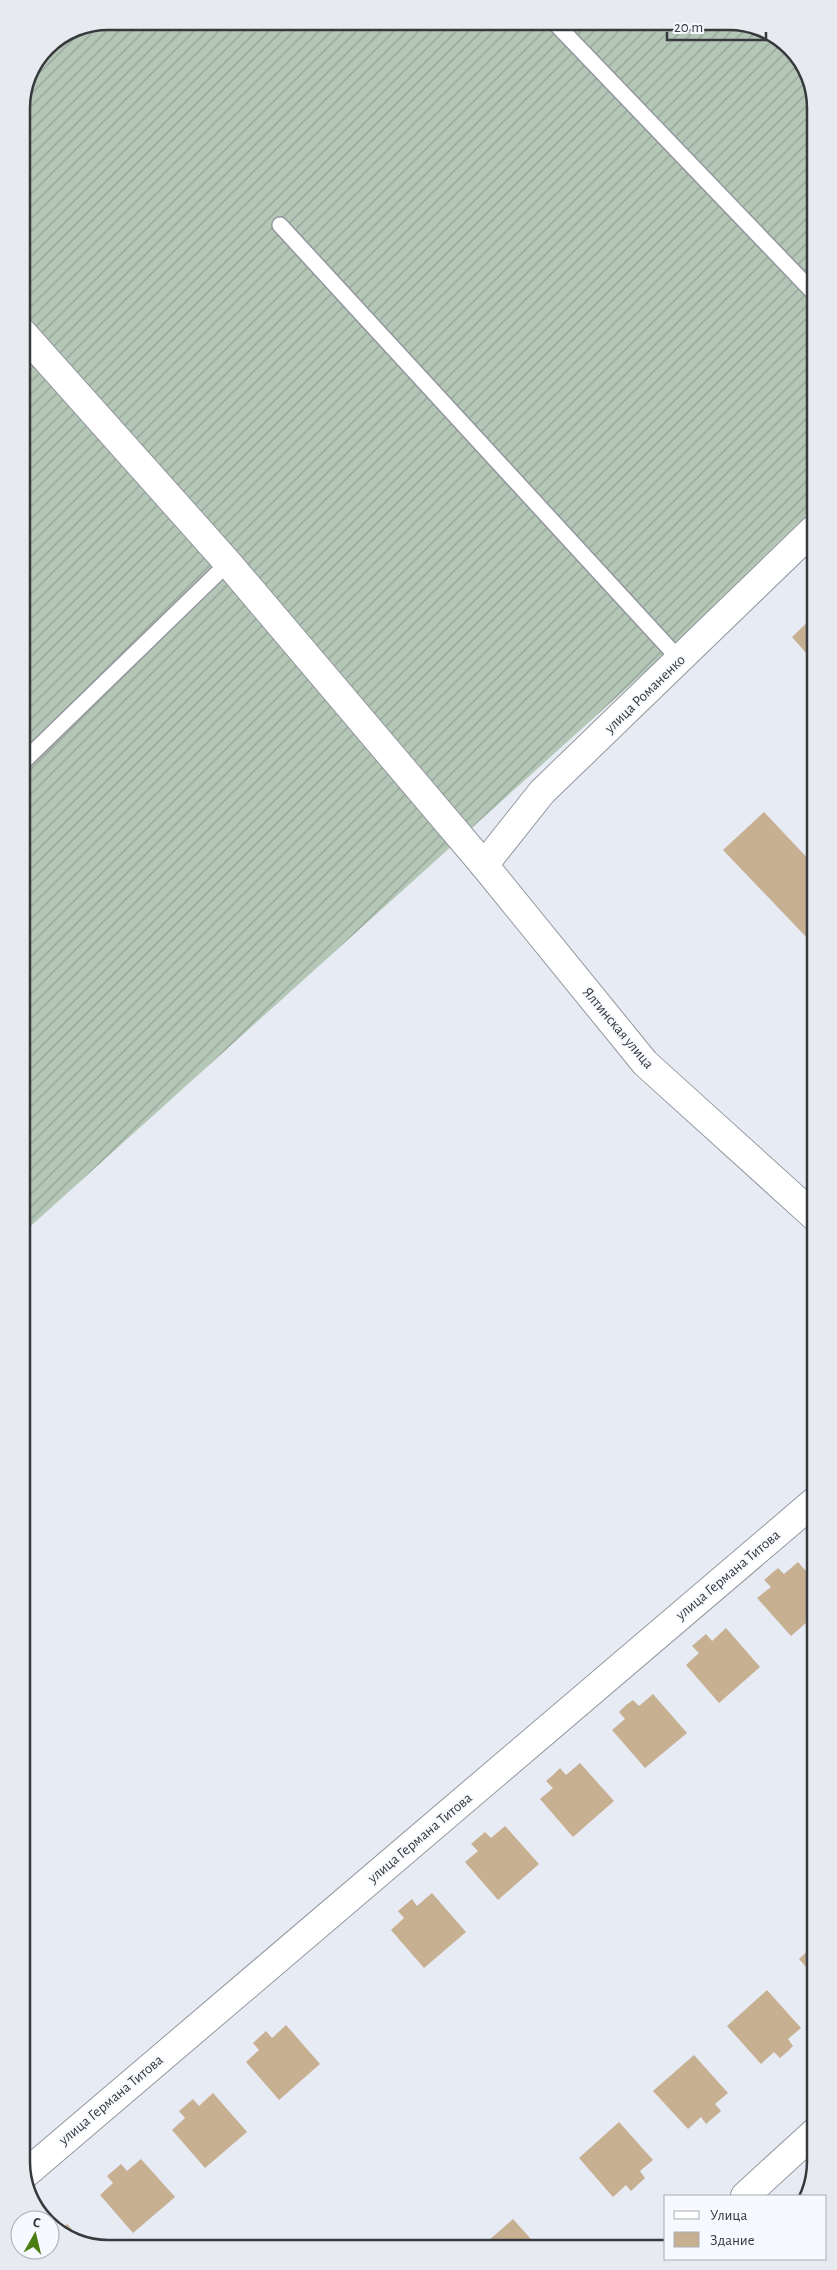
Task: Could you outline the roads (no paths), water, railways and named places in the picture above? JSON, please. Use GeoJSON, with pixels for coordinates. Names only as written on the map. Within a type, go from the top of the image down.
{"type":"FeatureCollection","features":[{"type":"Feature","properties":{"kind":"street","name":"Ялтинская улица"},"geometry":{"type":"LineString","coordinates":[[30,341],[228,563],[484,865],[645,1063],[807,1210]]}},
{"type":"Feature","properties":{"kind":"street","name":"улица Романенко"},"geometry":{"type":"LineString","coordinates":[[484,865],[542,792],[807,536]]}},
{"type":"Feature","properties":{"kind":"street","name":"улица Германа Титова"},"geometry":{"type":"LineString","coordinates":[[31,2168],[807,1508]]}},
{"type":"Feature","properties":{"kind":"street"},"geometry":{"type":"LineString","coordinates":[[746,2195],[807,2139]]}},
{"type":"Feature","properties":{"kind":"lane"},"geometry":{"type":"LineString","coordinates":[[562,30],[807,286]]}},
{"type":"Feature","properties":{"kind":"lane"},"geometry":{"type":"LineString","coordinates":[[280,226],[680,660]]}},
{"type":"Feature","properties":{"kind":"lane"},"geometry":{"type":"LineString","coordinates":[[30,755],[228,563]]}}]}
